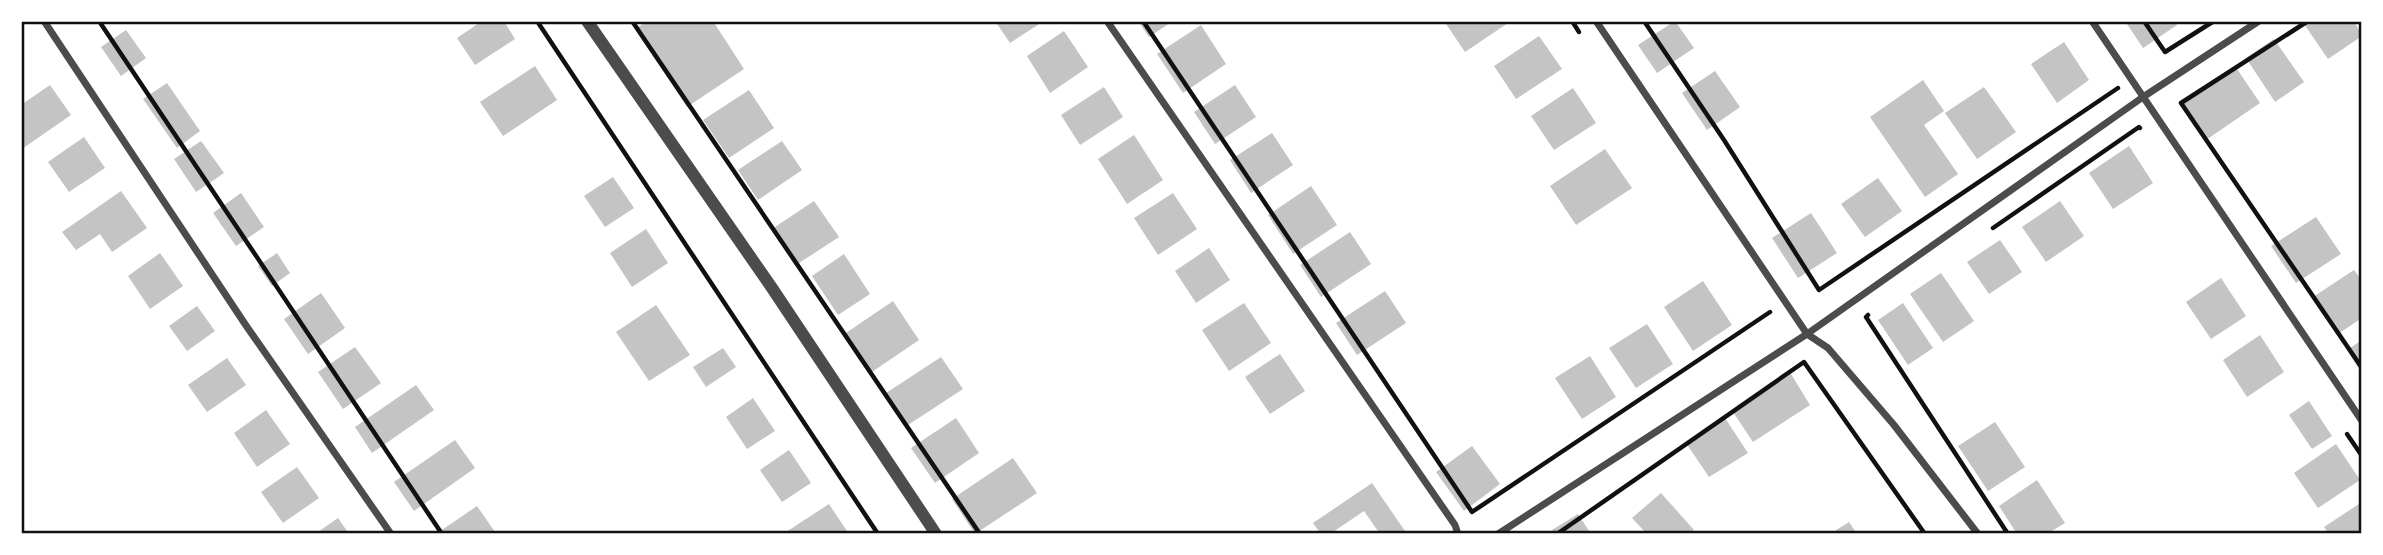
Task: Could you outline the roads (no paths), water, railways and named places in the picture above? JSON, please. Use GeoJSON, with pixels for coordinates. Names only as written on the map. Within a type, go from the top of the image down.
{"type":"FeatureCollection","features":[{"type":"Feature","properties":{"kind":"street"},"geometry":{"type":"LineString","coordinates":[[44,21],[245,324],[391,534]]}},
{"type":"Feature","properties":{"kind":"street"},"geometry":{"type":"LineString","coordinates":[[587,21],[772,288],[936,534]]}},
{"type":"Feature","properties":{"kind":"street"},"geometry":{"type":"LineString","coordinates":[[1107,21],[1455,525],[1458,534]]}},
{"type":"Feature","properties":{"kind":"street"},"geometry":{"type":"LineString","coordinates":[[1596,21],[1807,334],[1828,348],[1895,425],[1978,534]]}},
{"type":"Feature","properties":{"kind":"street"},"geometry":{"type":"LineString","coordinates":[[2092,21],[2362,421]]}},
{"type":"Feature","properties":{"kind":"street"},"geometry":{"type":"LineString","coordinates":[[1498,534],[1807,334],[2143,97],[2259,21]]}}]}
